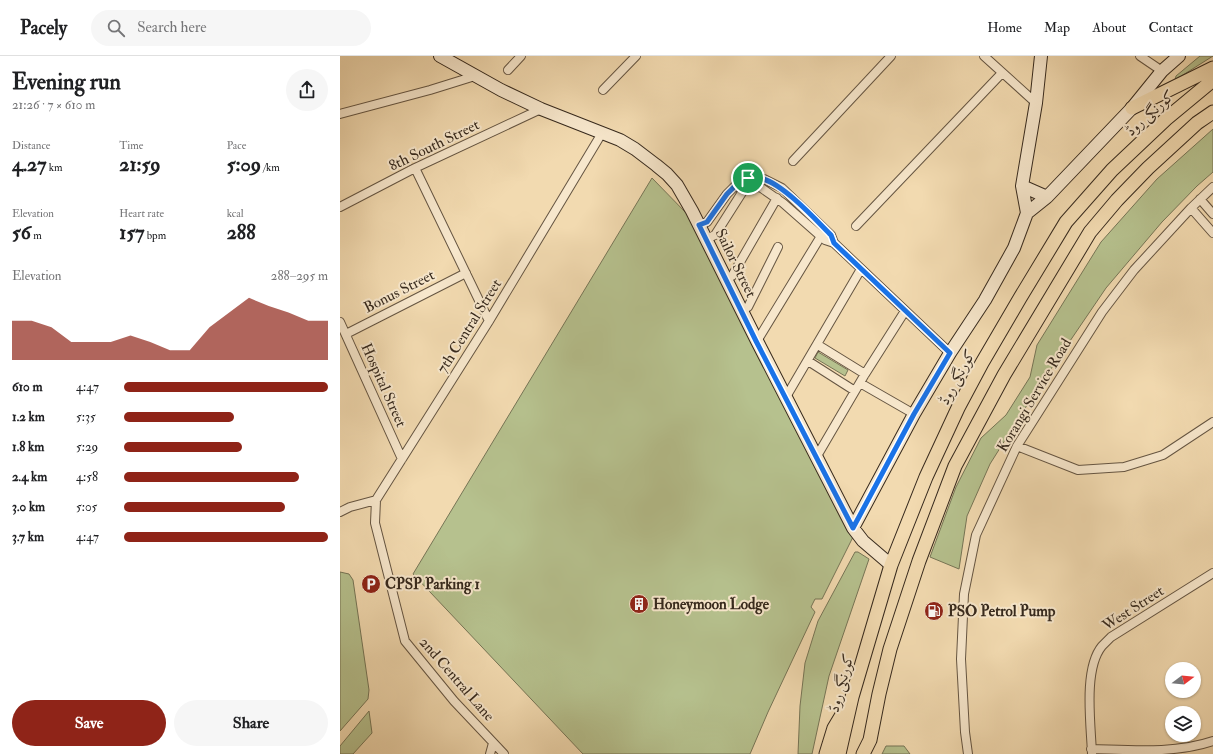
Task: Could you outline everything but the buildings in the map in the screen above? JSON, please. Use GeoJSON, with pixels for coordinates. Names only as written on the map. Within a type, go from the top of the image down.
{"type":"FeatureCollection","features":[{"type":"Feature","properties":{"kind":"main road"},"geometry":{"type":"LineString","coordinates":[[1132,108],[1213,68]]}},
{"type":"Feature","properties":{"kind":"main road","name":"کورنگی روڈ"},"geometry":{"type":"LineString","coordinates":[[839,754],[852,697],[891,565],[926,477],[958,408],[1020,298],[1066,222],[1112,170],[1166,119],[1213,80]]}},
{"type":"Feature","properties":{"kind":"main road"},"geometry":{"type":"LineString","coordinates":[[863,754],[870,740],[890,648],[919,561],[955,466],[1004,375],[1090,232],[1117,200],[1148,168],[1197,124],[1213,112]]}},
{"type":"Feature","properties":{"kind":"main road"},"geometry":{"type":"LineString","coordinates":[[826,754],[834,728],[852,697]]}},
{"type":"Feature","properties":{"kind":"main road"},"geometry":{"type":"LineString","coordinates":[[870,740],[872,754]]}},
{"type":"Feature","properties":{"kind":"street","name":"Sailor Street"},"geometry":{"type":"LineString","coordinates":[[440,56],[501,90],[541,109],[620,140],[635,149],[667,174],[677,185],[699,225],[756,341],[853,528],[863,541],[891,565]]}},
{"type":"Feature","properties":{"kind":"street"},"geometry":{"type":"LineString","coordinates":[[508,70],[521,56]]}},
{"type":"Feature","properties":{"kind":"street"},"geometry":{"type":"LineString","coordinates":[[603,90],[636,56]]}},
{"type":"Feature","properties":{"kind":"street"},"geometry":{"type":"LineString","coordinates":[[794,161],[891,56]]}},
{"type":"Feature","properties":{"kind":"street"},"geometry":{"type":"LineString","coordinates":[[984,56],[1036,102]]}},
{"type":"Feature","properties":{"kind":"street"},"geometry":{"type":"LineString","coordinates":[[1028,213],[1022,186],[1042,56]]}},
{"type":"Feature","properties":{"kind":"street"},"geometry":{"type":"LineString","coordinates":[[1140,56],[1162,71]]}},
{"type":"Feature","properties":{"kind":"street"},"geometry":{"type":"LineString","coordinates":[[853,528],[914,414],[950,353],[985,300],[1014,248],[1028,213],[1047,197],[1132,108],[1162,71],[1179,56]]}},
{"type":"Feature","properties":{"kind":"street"},"geometry":{"type":"LineString","coordinates":[[856,226],[1002,73]]}},
{"type":"Feature","properties":{"kind":"street"},"geometry":{"type":"LineString","coordinates":[[340,114],[430,90],[475,76]]}},
{"type":"Feature","properties":{"kind":"street","name":"8th South Street"},"geometry":{"type":"LineString","coordinates":[[340,207],[415,168],[541,109]]}},
{"type":"Feature","properties":{"kind":"street","name":"7th Central Street"},"geometry":{"type":"LineString","coordinates":[[376,500],[489,321],[602,133]]}},
{"type":"Feature","properties":{"kind":"street"},"geometry":{"type":"LineString","coordinates":[[415,168],[489,321]]}},
{"type":"Feature","properties":{"kind":"street"},"geometry":{"type":"LineString","coordinates":[[699,225],[707,222],[727,194],[739,182],[748,178],[764,179],[782,188],[831,235],[834,243],[861,270],[950,353]]}},
{"type":"Feature","properties":{"kind":"street"},"geometry":{"type":"LineString","coordinates":[[1022,186],[1047,197]]}},
{"type":"Feature","properties":{"kind":"street"},"geometry":{"type":"LineString","coordinates":[[706,239],[715,235],[743,191],[749,188],[760,187],[777,198],[825,240],[834,243]]}},
{"type":"Feature","properties":{"kind":"street","name":"Korangi Service Road"},"geometry":{"type":"LineString","coordinates":[[968,754],[965,732],[961,659],[964,594],[976,535],[1016,446],[1102,312],[1134,270],[1191,208],[1213,187]]}},
{"type":"Feature","properties":{"kind":"street"},"geometry":{"type":"LineString","coordinates":[[726,279],[732,276],[777,198]]}},
{"type":"Feature","properties":{"kind":"street"},"geometry":{"type":"LineString","coordinates":[[1200,199],[1213,214]]}},
{"type":"Feature","properties":{"kind":"street"},"geometry":{"type":"LineString","coordinates":[[1191,208],[1213,233]]}},
{"type":"Feature","properties":{"kind":"street"},"geometry":{"type":"LineString","coordinates":[[756,341],[821,236]]}},
{"type":"Feature","properties":{"kind":"street"},"geometry":{"type":"LineString","coordinates":[[742,310],[748,307],[778,247]]}},
{"type":"Feature","properties":{"kind":"street"},"geometry":{"type":"LineString","coordinates":[[786,397],[861,270]]}},
{"type":"Feature","properties":{"kind":"street","name":"Bonus Street"},"geometry":{"type":"LineString","coordinates":[[346,334],[466,273]]}},
{"type":"Feature","properties":{"kind":"street"},"geometry":{"type":"LineString","coordinates":[[817,456],[865,374],[905,311]]}},
{"type":"Feature","properties":{"kind":"street","name":"Hospital Street"},"geometry":{"type":"LineString","coordinates":[[340,322],[402,459]]}},
{"type":"Feature","properties":{"kind":"street"},"geometry":{"type":"LineString","coordinates":[[818,345],[865,374]]}},
{"type":"Feature","properties":{"kind":"street"},"geometry":{"type":"LineString","coordinates":[[808,361],[855,391]]}},
{"type":"Feature","properties":{"kind":"street"},"geometry":{"type":"LineString","coordinates":[[860,383],[914,414]]}},
{"type":"Feature","properties":{"kind":"street"},"geometry":{"type":"LineString","coordinates":[[1016,446],[1078,470],[1124,467],[1163,455],[1213,422]]}},
{"type":"Feature","properties":{"kind":"street"},"geometry":{"type":"LineString","coordinates":[[340,512],[350,507],[376,500]]}},
{"type":"Feature","properties":{"kind":"street","name":"2nd Central Lane"},"geometry":{"type":"LineString","coordinates":[[376,500],[375,523],[405,641],[454,701],[504,754]]}},
{"type":"Feature","properties":{"kind":"street","name":"West Street"},"geometry":{"type":"LineString","coordinates":[[1092,752],[1090,690],[1096,656],[1102,646],[1111,637],[1213,573]]}},
{"type":"Feature","properties":{"kind":"street"},"geometry":{"type":"LineString","coordinates":[[1092,752],[1185,748],[1213,741]]}},
{"type":"Feature","properties":{"kind":"street"},"geometry":{"type":"LineString","coordinates":[[490,754],[494,743]]}},
{"type":"Feature","properties":{"kind":"green space"},"geometry":{"type":"Polygon","coordinates":[[[1200,56],[1213,56],[1175,80],[1176,76],[1200,56]]]}},
{"type":"Feature","properties":{"kind":"green space"},"geometry":{"type":"Polygon","coordinates":[[[1213,129],[1213,172],[1197,186],[1162,222],[1106,288],[1036,391],[990,464],[967,516],[959,569],[930,557],[956,487],[981,438],[1006,415],[1030,377],[1037,345],[1101,242],[1157,179],[1213,129]]]}},
{"type":"Feature","properties":{"kind":"green space","name":"Honeymoon Lodge"},"geometry":{"type":"Polygon","coordinates":[[[652,178],[689,216],[853,537],[822,599],[815,599],[811,607],[815,612],[750,754],[583,754],[413,574],[652,178]]]}},
{"type":"Feature","properties":{"kind":"green space"},"geometry":{"type":"Polygon","coordinates":[[[818,352],[848,370],[845,376],[815,358],[818,352]]]}},
{"type":"Feature","properties":{"kind":"green space"},"geometry":{"type":"Polygon","coordinates":[[[855,552],[858,552],[869,559],[829,676],[812,754],[798,754],[800,706],[805,663],[818,621],[855,552]]]}},
{"type":"Feature","properties":{"kind":"green space"},"geometry":{"type":"Polygon","coordinates":[[[340,572],[349,574],[353,580],[369,690],[368,699],[340,731],[340,572]]]}},
{"type":"Feature","properties":{"kind":"green space"},"geometry":{"type":"Polygon","coordinates":[[[369,711],[372,733],[353,754],[340,754],[340,746],[369,711]]]}},
{"type":"Feature","properties":{"kind":"green space"},"geometry":{"type":"Polygon","coordinates":[[[886,746],[904,746],[910,754],[882,754],[886,746]]]}},
{"type":"Feature","properties":{"kind":"place","name":"CPSP Parking 1"},"geometry":{"type":"Point","coordinates":[371,584]}},
{"type":"Feature","properties":{"kind":"place","name":"Honeymoon Lodge"},"geometry":{"type":"Point","coordinates":[639,604]}},
{"type":"Feature","properties":{"kind":"place","name":"PSO Petrol Pump"},"geometry":{"type":"Point","coordinates":[934,611]}},
{"type":"Feature","properties":{"kind":"route"},"geometry":{"type":"LineString","coordinates":[[748,178],[764,179],[782,188],[831,235],[834,243],[861,270],[950,353],[914,414],[853,528],[756,341],[699,225],[707,222],[727,194],[739,182],[748,178]]}}]}
